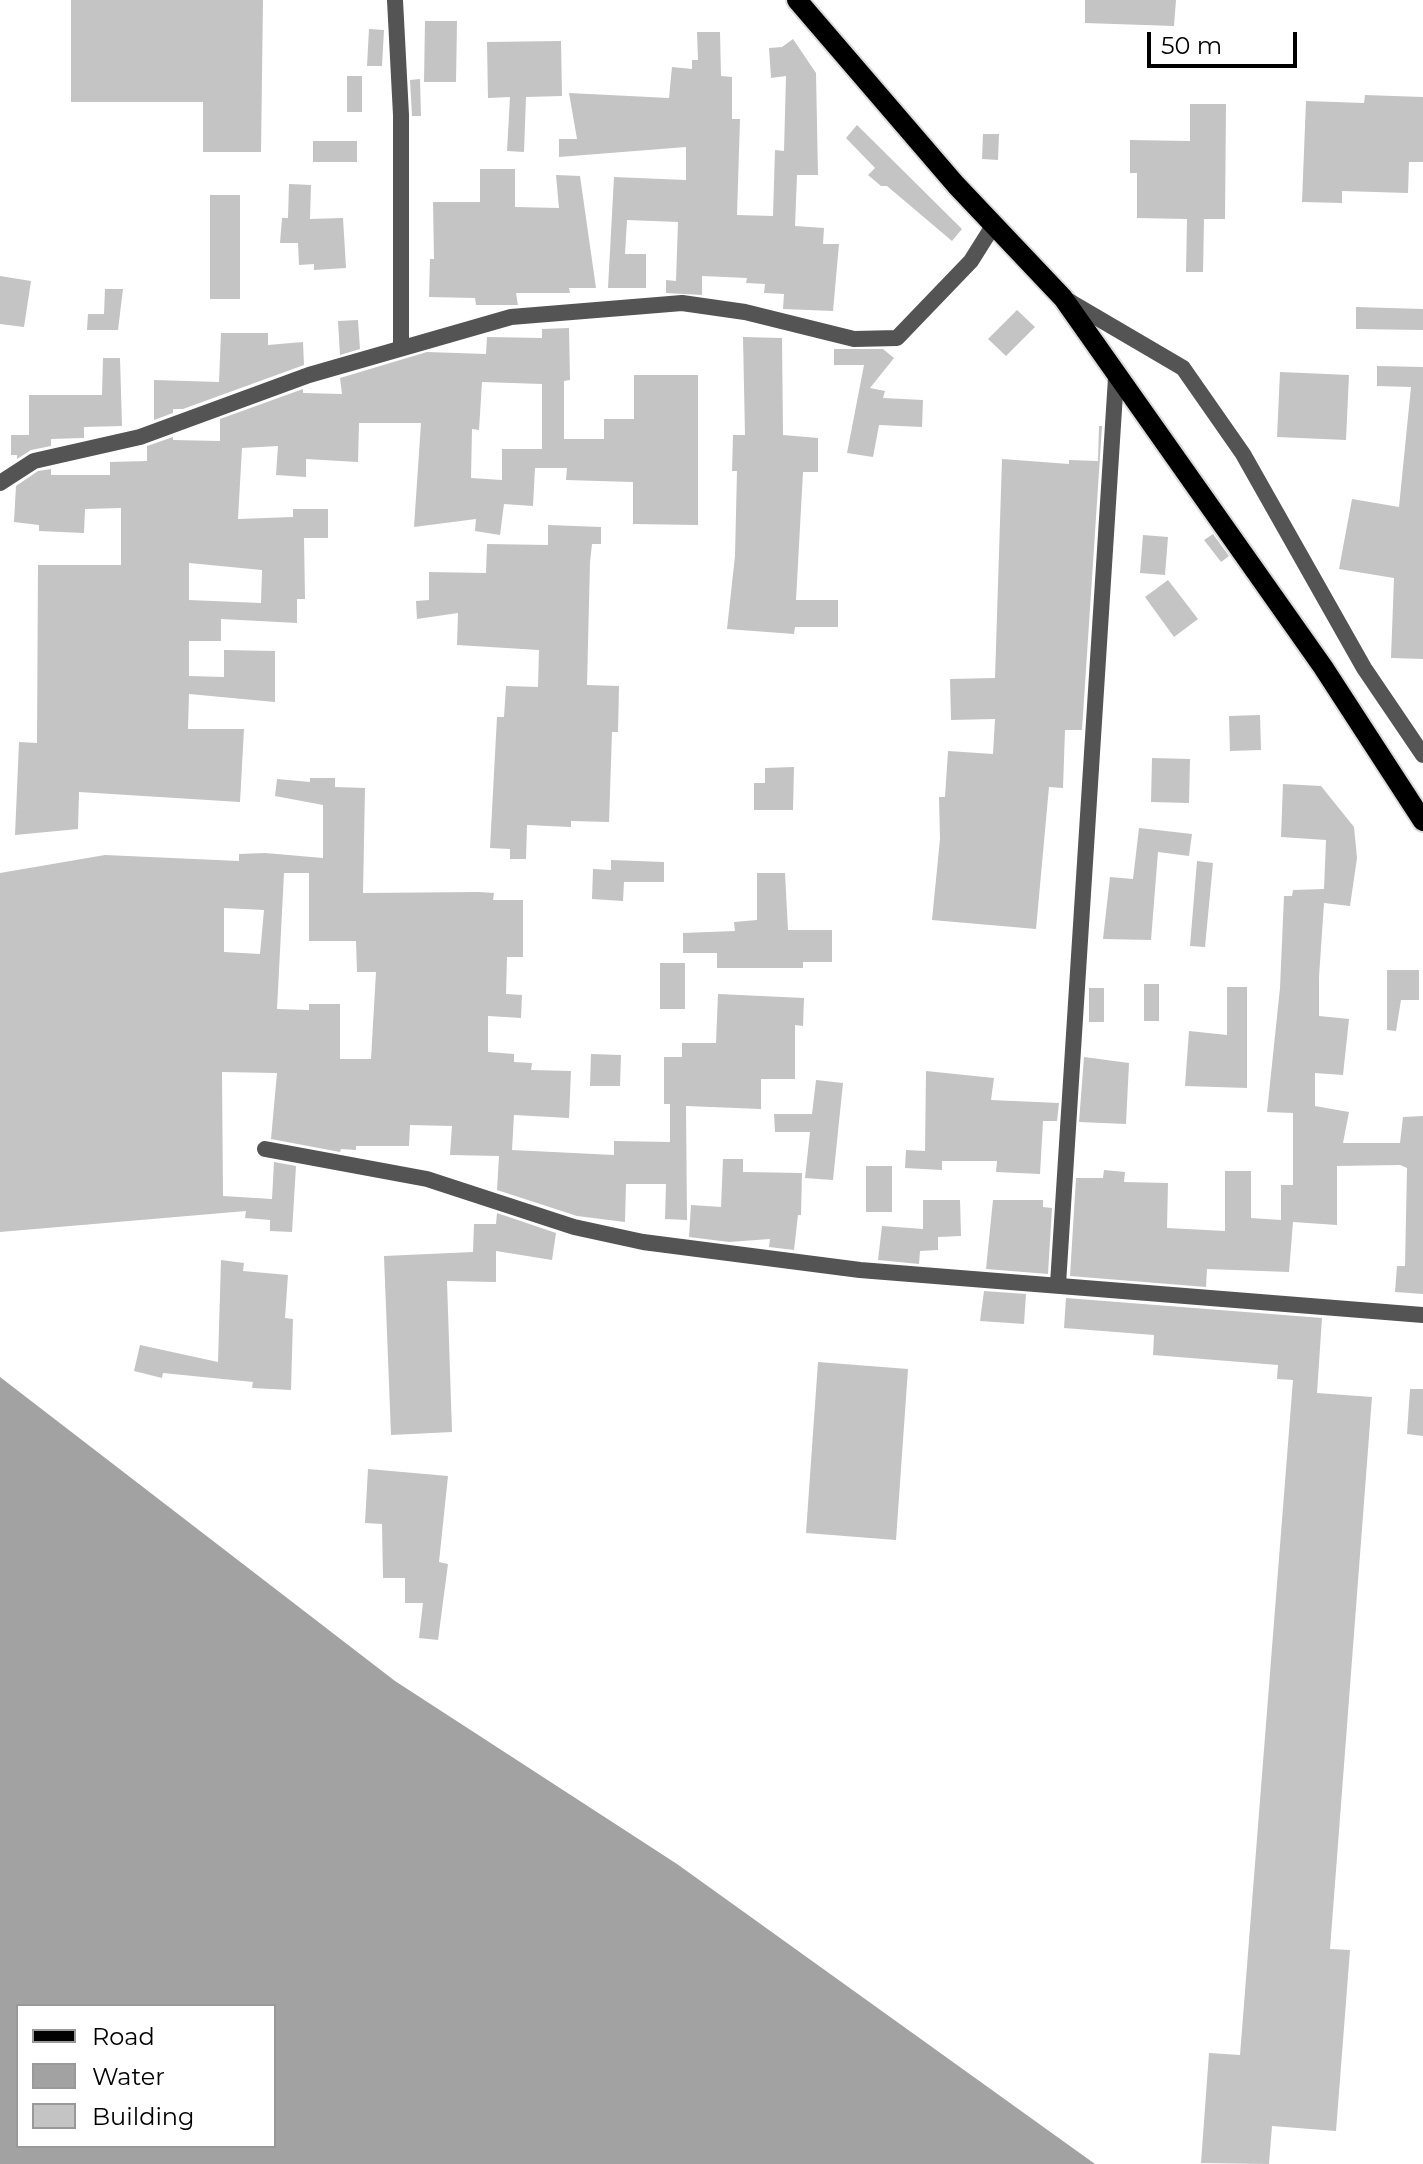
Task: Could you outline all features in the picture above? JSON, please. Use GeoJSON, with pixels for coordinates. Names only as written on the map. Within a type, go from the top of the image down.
{"type":"FeatureCollection","features":[{"type":"Feature","properties":{"kind":"main road"},"geometry":{"type":"LineString","coordinates":[[797,0],[993,226],[1063,298],[1116,378],[1323,667],[1423,821]]}},
{"type":"Feature","properties":{"kind":"street"},"geometry":{"type":"LineString","coordinates":[[395,0],[401,115],[401,348]]}},
{"type":"Feature","properties":{"kind":"street"},"geometry":{"type":"LineString","coordinates":[[0,483],[34,461],[140,437],[309,375],[511,317],[682,303],[745,312],[854,339],[897,338],[971,261],[993,226]]}},
{"type":"Feature","properties":{"kind":"street"},"geometry":{"type":"LineString","coordinates":[[1063,298],[1183,368],[1243,454],[1364,668],[1423,755]]}},
{"type":"Feature","properties":{"kind":"street"},"geometry":{"type":"LineString","coordinates":[[1058,1284],[1116,378]]}},
{"type":"Feature","properties":{"kind":"street"},"geometry":{"type":"LineString","coordinates":[[265,1149],[427,1179],[574,1227],[643,1242],[860,1270],[1423,1315]]}},
{"type":"Feature","properties":{"kind":"water"},"geometry":{"type":"Polygon","coordinates":[[[0,1377],[395,1681],[677,1864],[1095,2164],[0,2164],[0,1377]]]}},
{"type":"Feature","properties":{"kind":"building"},"geometry":{"type":"Polygon","coordinates":[[[71,0],[263,0],[261,152],[203,152],[203,102],[71,102],[71,0]]]}},
{"type":"Feature","properties":{"kind":"building"},"geometry":{"type":"Polygon","coordinates":[[[1085,0],[1176,0],[1174,26],[1085,23],[1085,0]]]}},
{"type":"Feature","properties":{"kind":"building"},"geometry":{"type":"Polygon","coordinates":[[[425,21],[457,21],[456,82],[424,82],[425,21]]]}},
{"type":"Feature","properties":{"kind":"building"},"geometry":{"type":"Polygon","coordinates":[[[369,29],[384,30],[382,66],[367,66],[369,29]]]}},
{"type":"Feature","properties":{"kind":"building"},"geometry":{"type":"Polygon","coordinates":[[[697,32],[720,32],[721,76],[732,77],[732,119],[740,119],[737,215],[773,216],[775,150],[784,151],[786,76],[771,78],[769,48],[782,47],[793,39],[816,73],[818,175],[797,175],[795,226],[824,228],[823,244],[839,244],[833,311],[783,309],[784,294],[764,293],[765,284],[746,283],[747,278],[702,276],[702,295],[666,293],[666,280],[676,281],[678,222],[627,220],[625,254],[646,254],[646,288],[608,288],[614,177],[686,180],[686,147],[559,157],[559,139],[577,139],[569,93],[669,98],[672,67],[692,69],[692,60],[698,60],[697,32]]]}},
{"type":"Feature","properties":{"kind":"building"},"geometry":{"type":"Polygon","coordinates":[[[561,41],[562,96],[526,97],[524,152],[507,151],[510,97],[488,98],[487,42],[561,41]]]}},
{"type":"Feature","properties":{"kind":"building"},"geometry":{"type":"Polygon","coordinates":[[[347,76],[362,76],[362,112],[347,112],[347,76]]]}},
{"type":"Feature","properties":{"kind":"building"},"geometry":{"type":"Polygon","coordinates":[[[420,79],[421,116],[412,116],[410,80],[420,79]]]}},
{"type":"Feature","properties":{"kind":"building"},"geometry":{"type":"Polygon","coordinates":[[[1365,95],[1423,97],[1423,162],[1409,162],[1408,193],[1342,191],[1342,203],[1302,202],[1306,101],[1364,103],[1365,95]]]}},
{"type":"Feature","properties":{"kind":"building"},"geometry":{"type":"Polygon","coordinates":[[[1190,104],[1226,104],[1225,219],[1204,219],[1203,272],[1186,272],[1187,219],[1137,218],[1137,173],[1130,173],[1130,140],[1190,141],[1190,104]]]}},
{"type":"Feature","properties":{"kind":"building"},"geometry":{"type":"Polygon","coordinates":[[[857,125],[962,229],[952,241],[887,186],[881,186],[868,175],[875,168],[846,138],[857,125]]]}},
{"type":"Feature","properties":{"kind":"building"},"geometry":{"type":"Polygon","coordinates":[[[983,134],[999,134],[998,160],[982,159],[983,134]]]}},
{"type":"Feature","properties":{"kind":"building"},"geometry":{"type":"Polygon","coordinates":[[[313,141],[357,141],[357,162],[313,162],[313,141]]]}},
{"type":"Feature","properties":{"kind":"building"},"geometry":{"type":"Polygon","coordinates":[[[480,169],[515,169],[515,207],[559,208],[556,175],[580,176],[596,288],[569,288],[570,293],[516,293],[518,305],[476,305],[475,298],[429,297],[430,259],[434,259],[433,202],[480,202],[480,169]]]}},
{"type":"Feature","properties":{"kind":"building"},"geometry":{"type":"Polygon","coordinates":[[[289,184],[311,185],[310,219],[343,218],[346,268],[314,270],[314,264],[299,265],[298,243],[280,243],[282,218],[288,218],[289,184]]]}},
{"type":"Feature","properties":{"kind":"building"},"geometry":{"type":"Polygon","coordinates":[[[210,195],[240,195],[240,299],[210,299],[210,195]]]}},
{"type":"Feature","properties":{"kind":"building"},"geometry":{"type":"Polygon","coordinates":[[[0,276],[31,281],[24,327],[0,324],[0,276]]]}},
{"type":"Feature","properties":{"kind":"building"},"geometry":{"type":"Polygon","coordinates":[[[105,289],[123,289],[118,330],[87,330],[88,314],[104,314],[105,289]]]}},
{"type":"Feature","properties":{"kind":"building"},"geometry":{"type":"Polygon","coordinates":[[[1356,307],[1423,309],[1423,330],[1356,329],[1356,307]]]}},
{"type":"Feature","properties":{"kind":"building"},"geometry":{"type":"Polygon","coordinates":[[[1017,310],[1035,327],[1006,356],[988,339],[1017,310]]]}},
{"type":"Feature","properties":{"kind":"building"},"geometry":{"type":"Polygon","coordinates":[[[358,320],[360,349],[340,355],[338,321],[358,320]]]}},
{"type":"Feature","properties":{"kind":"building"},"geometry":{"type":"Polygon","coordinates":[[[569,328],[570,380],[564,381],[564,439],[604,439],[604,419],[634,419],[634,375],[698,375],[698,525],[633,524],[633,482],[566,480],[567,468],[535,468],[533,506],[504,504],[500,535],[475,531],[476,519],[414,527],[421,423],[359,423],[358,462],[306,459],[306,477],[276,475],[278,446],[242,448],[238,519],[293,517],[293,509],[328,509],[328,538],[304,538],[305,599],[297,599],[297,623],[221,619],[221,641],[189,641],[189,676],[224,677],[224,650],[275,651],[275,702],[189,694],[188,729],[244,729],[240,802],[79,792],[78,829],[15,835],[19,742],[37,743],[38,565],[121,565],[121,508],[85,509],[84,533],[39,531],[39,525],[14,522],[16,486],[38,471],[51,469],[51,475],[110,475],[110,462],[147,461],[147,446],[173,437],[173,440],[220,441],[220,419],[303,389],[303,393],[342,394],[340,378],[427,352],[486,354],[487,337],[542,338],[542,329],[569,328]],[[482,382],[479,430],[472,429],[471,478],[502,480],[502,449],[542,449],[542,384],[482,382]],[[189,563],[189,600],[261,603],[262,570],[189,563]]]}},
{"type":"Feature","properties":{"kind":"building"},"geometry":{"type":"Polygon","coordinates":[[[221,333],[268,333],[268,345],[303,342],[304,365],[183,409],[173,409],[173,413],[154,420],[154,380],[219,382],[221,333]]]}},
{"type":"Feature","properties":{"kind":"building"},"geometry":{"type":"Polygon","coordinates":[[[743,337],[782,338],[783,435],[818,438],[818,472],[803,472],[796,600],[838,600],[838,627],[795,627],[794,634],[727,629],[735,556],[737,471],[732,471],[733,435],[745,435],[743,337]]]}},
{"type":"Feature","properties":{"kind":"building"},"geometry":{"type":"Polygon","coordinates":[[[834,349],[883,349],[894,358],[870,388],[885,391],[883,398],[923,400],[922,427],[879,425],[873,457],[847,453],[864,365],[834,365],[834,349]]]}},
{"type":"Feature","properties":{"kind":"building"},"geometry":{"type":"Polygon","coordinates":[[[103,358],[120,358],[122,426],[84,427],[84,438],[51,439],[51,446],[31,450],[17,459],[17,455],[11,455],[11,435],[29,435],[29,395],[102,395],[103,358]]]}},
{"type":"Feature","properties":{"kind":"building"},"geometry":{"type":"Polygon","coordinates":[[[1377,366],[1423,367],[1423,659],[1391,658],[1394,578],[1339,569],[1352,499],[1399,507],[1411,387],[1377,386],[1377,366]]]}},
{"type":"Feature","properties":{"kind":"building"},"geometry":{"type":"Polygon","coordinates":[[[1280,372],[1349,375],[1346,440],[1277,437],[1280,372]]]}},
{"type":"Feature","properties":{"kind":"building"},"geometry":{"type":"Polygon","coordinates":[[[1099,426],[1102,426],[1082,730],[1065,730],[1063,788],[1049,787],[1036,929],[932,920],[940,839],[939,797],[945,797],[948,751],[993,754],[995,719],[951,720],[950,679],[995,678],[1002,459],[1069,464],[1069,460],[1098,461],[1099,426]]]}},
{"type":"Feature","properties":{"kind":"building"},"geometry":{"type":"Polygon","coordinates":[[[548,525],[601,527],[601,544],[592,544],[590,562],[587,685],[619,686],[618,732],[612,732],[609,822],[571,821],[571,827],[527,825],[526,859],[510,859],[510,849],[490,848],[497,717],[504,717],[506,686],[538,687],[539,650],[457,645],[458,613],[417,619],[416,601],[429,600],[429,572],[486,573],[487,544],[548,545],[548,525]]]}},
{"type":"Feature","properties":{"kind":"building"},"geometry":{"type":"Polygon","coordinates":[[[1213,534],[1229,556],[1221,562],[1204,540],[1213,534]]]}},
{"type":"Feature","properties":{"kind":"building"},"geometry":{"type":"Polygon","coordinates":[[[1143,535],[1168,537],[1165,575],[1140,573],[1143,535]]]}},
{"type":"Feature","properties":{"kind":"building"},"geometry":{"type":"Polygon","coordinates":[[[1168,580],[1198,619],[1174,637],[1145,597],[1168,580]]]}},
{"type":"Feature","properties":{"kind":"building"},"geometry":{"type":"Polygon","coordinates":[[[1260,715],[1261,750],[1230,751],[1229,716],[1260,715]]]}},
{"type":"Feature","properties":{"kind":"building"},"geometry":{"type":"Polygon","coordinates":[[[1152,758],[1190,759],[1189,803],[1151,802],[1152,758]]]}},
{"type":"Feature","properties":{"kind":"building"},"geometry":{"type":"Polygon","coordinates":[[[794,767],[793,810],[754,810],[754,783],[765,783],[765,768],[794,767]]]}},
{"type":"Feature","properties":{"kind":"building"},"geometry":{"type":"Polygon","coordinates":[[[310,778],[335,778],[335,787],[365,788],[363,893],[479,892],[494,893],[493,900],[523,900],[523,957],[507,957],[506,994],[522,995],[521,1018],[488,1016],[488,1052],[514,1054],[514,1062],[532,1063],[531,1070],[571,1071],[569,1118],[514,1115],[512,1150],[614,1155],[614,1141],[670,1142],[670,1104],[664,1104],[664,1057],[682,1057],[682,1043],[716,1043],[718,994],[804,998],[803,1026],[795,1025],[795,1079],[761,1079],[761,1109],[686,1106],[687,1220],[665,1219],[666,1184],[626,1184],[625,1222],[577,1216],[497,1190],[499,1156],[450,1155],[452,1126],[410,1125],[409,1146],[356,1146],[356,1150],[341,1149],[340,1152],[271,1139],[277,1073],[222,1072],[223,1196],[272,1199],[274,1162],[296,1166],[292,1232],[270,1231],[270,1220],[245,1218],[246,1211],[0,1232],[0,873],[105,855],[239,861],[239,854],[265,853],[323,858],[323,805],[275,796],[277,779],[310,782],[310,778]],[[284,873],[277,1009],[309,1010],[309,1004],[340,1004],[340,1059],[371,1059],[376,972],[357,972],[356,941],[309,941],[309,873],[284,873]],[[224,908],[224,952],[260,954],[264,910],[224,908]]]}},
{"type":"Feature","properties":{"kind":"building"},"geometry":{"type":"Polygon","coordinates":[[[1283,784],[1321,786],[1354,827],[1357,858],[1350,906],[1324,903],[1319,977],[1319,1016],[1349,1019],[1343,1075],[1315,1073],[1315,1106],[1349,1112],[1343,1143],[1400,1143],[1403,1117],[1423,1116],[1423,1294],[1395,1292],[1397,1266],[1405,1266],[1407,1168],[1400,1165],[1337,1166],[1337,1225],[1293,1222],[1289,1272],[1207,1269],[1206,1287],[1070,1276],[1076,1178],[1103,1178],[1104,1170],[1125,1172],[1124,1182],[1168,1183],[1167,1228],[1225,1231],[1225,1171],[1251,1171],[1251,1218],[1281,1220],[1281,1185],[1293,1185],[1293,1113],[1267,1112],[1280,988],[1284,896],[1292,896],[1293,890],[1324,889],[1326,840],[1281,837],[1283,784]]]}},
{"type":"Feature","properties":{"kind":"building"},"geometry":{"type":"Polygon","coordinates":[[[1139,828],[1192,834],[1189,856],[1158,852],[1151,940],[1103,939],[1110,877],[1133,879],[1139,828]]]}},
{"type":"Feature","properties":{"kind":"building"},"geometry":{"type":"Polygon","coordinates":[[[611,860],[664,862],[664,882],[624,882],[623,901],[592,899],[593,869],[611,870],[611,860]]]}},
{"type":"Feature","properties":{"kind":"building"},"geometry":{"type":"Polygon","coordinates":[[[1197,861],[1213,863],[1205,947],[1190,946],[1197,861]]]}},
{"type":"Feature","properties":{"kind":"building"},"geometry":{"type":"Polygon","coordinates":[[[757,873],[785,873],[788,930],[832,930],[832,962],[803,962],[803,968],[717,968],[717,953],[683,953],[683,933],[735,931],[734,922],[757,920],[757,873]]]}},
{"type":"Feature","properties":{"kind":"building"},"geometry":{"type":"Polygon","coordinates":[[[660,963],[685,963],[685,1009],[660,1009],[660,963]]]}},
{"type":"Feature","properties":{"kind":"building"},"geometry":{"type":"Polygon","coordinates":[[[1387,970],[1419,970],[1419,1000],[1401,1000],[1396,1031],[1387,1030],[1387,970]]]}},
{"type":"Feature","properties":{"kind":"building"},"geometry":{"type":"Polygon","coordinates":[[[1144,984],[1159,984],[1159,1021],[1144,1021],[1144,984]]]}},
{"type":"Feature","properties":{"kind":"building"},"geometry":{"type":"Polygon","coordinates":[[[1227,987],[1247,987],[1247,1088],[1185,1086],[1189,1031],[1227,1035],[1227,987]]]}},
{"type":"Feature","properties":{"kind":"building"},"geometry":{"type":"Polygon","coordinates":[[[1089,988],[1104,988],[1104,1022],[1089,1022],[1089,988]]]}},
{"type":"Feature","properties":{"kind":"building"},"geometry":{"type":"Polygon","coordinates":[[[591,1054],[621,1055],[620,1086],[590,1086],[591,1054]]]}},
{"type":"Feature","properties":{"kind":"building"},"geometry":{"type":"Polygon","coordinates":[[[1084,1057],[1129,1063],[1126,1124],[1079,1122],[1084,1057]]]}},
{"type":"Feature","properties":{"kind":"building"},"geometry":{"type":"Polygon","coordinates":[[[926,1071],[994,1078],[991,1100],[1059,1103],[1057,1121],[1043,1121],[1040,1174],[996,1172],[997,1161],[942,1161],[942,1170],[905,1168],[906,1150],[925,1151],[926,1071]]]}},
{"type":"Feature","properties":{"kind":"building"},"geometry":{"type":"Polygon","coordinates":[[[816,1080],[843,1083],[833,1180],[805,1178],[810,1132],[775,1132],[774,1114],[812,1114],[816,1080]]]}},
{"type":"Feature","properties":{"kind":"building"},"geometry":{"type":"Polygon","coordinates":[[[723,1159],[743,1159],[743,1172],[802,1173],[801,1215],[798,1215],[794,1250],[769,1247],[770,1239],[729,1242],[689,1237],[691,1205],[721,1207],[723,1159]]]}},
{"type":"Feature","properties":{"kind":"building"},"geometry":{"type":"Polygon","coordinates":[[[866,1166],[892,1166],[892,1212],[866,1212],[866,1166]]]}},
{"type":"Feature","properties":{"kind":"building"},"geometry":{"type":"Polygon","coordinates":[[[923,1200],[960,1200],[961,1236],[938,1237],[938,1250],[920,1251],[919,1264],[878,1260],[882,1226],[923,1229],[923,1200]]]}},
{"type":"Feature","properties":{"kind":"building"},"geometry":{"type":"Polygon","coordinates":[[[993,1200],[1043,1200],[1043,1207],[1052,1208],[1048,1274],[986,1269],[993,1200]]]}},
{"type":"Feature","properties":{"kind":"building"},"geometry":{"type":"Polygon","coordinates":[[[497,1213],[556,1233],[552,1260],[496,1251],[496,1282],[447,1281],[452,1432],[391,1435],[384,1256],[473,1252],[474,1224],[496,1224],[497,1213]]]}},
{"type":"Feature","properties":{"kind":"building"},"geometry":{"type":"Polygon","coordinates":[[[221,1260],[244,1263],[243,1271],[288,1275],[285,1318],[293,1319],[291,1390],[252,1388],[253,1382],[163,1373],[162,1378],[134,1371],[140,1345],[218,1362],[221,1260]]]}},
{"type":"Feature","properties":{"kind":"building"},"geometry":{"type":"Polygon","coordinates":[[[984,1291],[1026,1294],[1024,1324],[980,1321],[984,1291]]]}},
{"type":"Feature","properties":{"kind":"building"},"geometry":{"type":"Polygon","coordinates":[[[1066,1298],[1322,1318],[1317,1393],[1372,1397],[1330,1949],[1350,1950],[1336,2131],[1272,2126],[1269,2164],[1201,2163],[1209,2053],[1240,2055],[1293,1380],[1277,1379],[1278,1365],[1153,1355],[1154,1335],[1064,1328],[1066,1298]]]}},
{"type":"Feature","properties":{"kind":"building"},"geometry":{"type":"Polygon","coordinates":[[[818,1362],[908,1369],[896,1540],[806,1533],[818,1362]]]}},
{"type":"Feature","properties":{"kind":"building"},"geometry":{"type":"Polygon","coordinates":[[[1410,1389],[1423,1389],[1423,1436],[1407,1434],[1410,1389]]]}},
{"type":"Feature","properties":{"kind":"building"},"geometry":{"type":"Polygon","coordinates":[[[368,1469],[448,1476],[439,1562],[448,1564],[438,1640],[419,1638],[423,1603],[405,1603],[405,1578],[383,1578],[382,1524],[365,1523],[368,1469]]]}}]}
